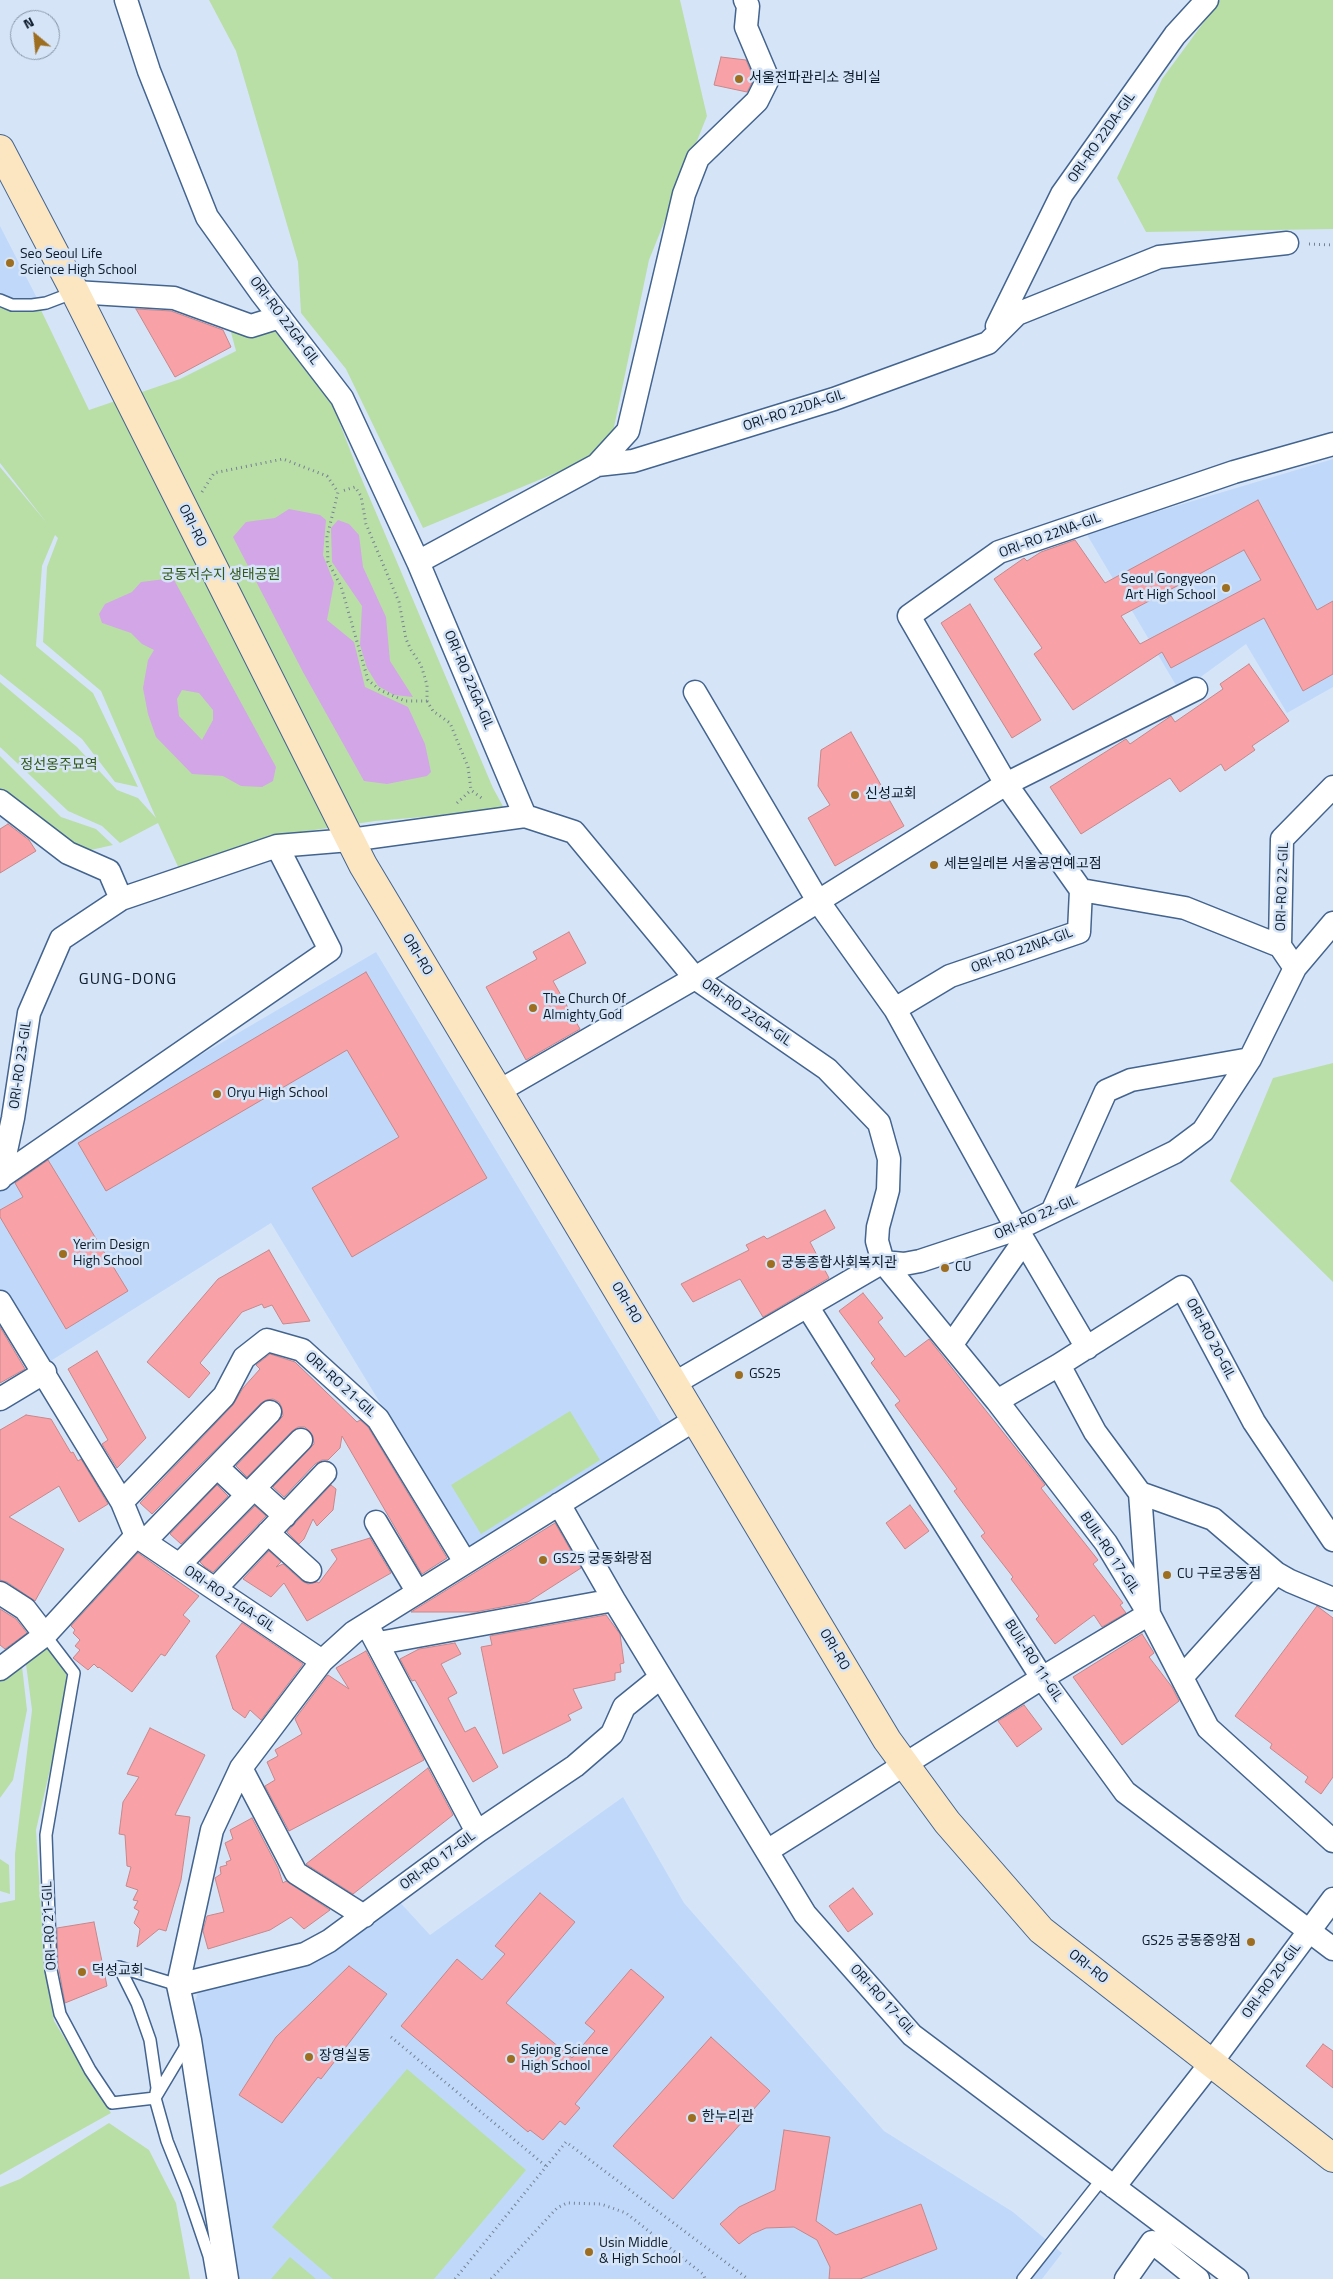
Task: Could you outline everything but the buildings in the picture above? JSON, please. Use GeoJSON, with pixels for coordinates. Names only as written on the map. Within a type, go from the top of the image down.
{"type":"FeatureCollection","features":[{"type":"Feature","properties":{"kind":"main road","name":"ORI-RO"},"geometry":{"type":"LineString","coordinates":[[0,149],[75,292],[363,865],[887,1740],[947,1822],[1041,1930],[1333,2158]]}},
{"type":"Feature","properties":{"kind":"street","name":"ORI-RO 22GA-GIL"},"geometry":{"type":"LineString","coordinates":[[126,0],[150,71],[207,217],[342,398],[418,562],[525,816],[574,832],[695,978],[827,1069],[879,1123],[890,1159],[888,1190],[878,1227],[877,1241],[883,1262]]}},
{"type":"Feature","properties":{"kind":"street","name":"ORI-RO 22DA-GIL"},"geometry":{"type":"LineString","coordinates":[[418,562],[597,465],[628,431],[684,194],[698,158],[757,101],[768,79],[746,26],[748,6],[745,0]]}},
{"type":"Feature","properties":{"kind":"street","name":"ORI-RO 22DA-GIL"},"geometry":{"type":"LineString","coordinates":[[988,343],[1062,194],[1176,35],[1207,0]]}},
{"type":"Feature","properties":{"kind":"street","name":"ORI-RO 22DA-GIL"},"geometry":{"type":"LineString","coordinates":[[597,465],[633,461],[834,399],[988,343],[1017,314],[1159,257],[1287,243]]}},
{"type":"Feature","properties":{"kind":"street"},"geometry":{"type":"LineString","coordinates":[[75,292],[174,298],[252,326],[280,317]]}},
{"type":"Feature","properties":{"kind":"street","name":"ORI-RO 22NA-GIL"},"geometry":{"type":"LineString","coordinates":[[895,1009],[950,976],[1078,932],[1081,890],[1006,784],[909,616],[999,552],[1234,472],[1333,444]]}},
{"type":"Feature","properties":{"kind":"street"},"geometry":{"type":"LineString","coordinates":[[499,1091],[695,978],[1006,784],[1196,690]]}},
{"type":"Feature","properties":{"kind":"street"},"geometry":{"type":"LineString","coordinates":[[695,692],[818,901],[895,1009],[1020,1235],[1088,1348]]}},
{"type":"Feature","properties":{"kind":"street","name":"ORI-RO 22-GIL"},"geometry":{"type":"LineString","coordinates":[[1280,946],[1282,839],[1333,787]]}},
{"type":"Feature","properties":{"kind":"street"},"geometry":{"type":"LineString","coordinates":[[0,802],[68,853],[109,871],[121,899]]}},
{"type":"Feature","properties":{"kind":"street"},"geometry":{"type":"LineString","coordinates":[[350,840],[525,816]]}},
{"type":"Feature","properties":{"kind":"street","name":"ORI-RO 23-GIL"},"geometry":{"type":"LineString","coordinates":[[1,1178],[13,1118],[28,1012],[61,938],[121,899],[277,846],[350,840]]}},
{"type":"Feature","properties":{"kind":"street"},"geometry":{"type":"LineString","coordinates":[[1,1178],[330,950],[277,846]]}},
{"type":"Feature","properties":{"kind":"street","name":"ORI-RO 22-GIL"},"geometry":{"type":"LineString","coordinates":[[883,1262],[904,1264],[920,1262],[1020,1235],[1052,1212],[1176,1152],[1203,1131],[1250,1059],[1295,968],[1280,946],[1185,908],[1081,890]]}},
{"type":"Feature","properties":{"kind":"street"},"geometry":{"type":"LineString","coordinates":[[1295,968],[1330,935]]}},
{"type":"Feature","properties":{"kind":"street"},"geometry":{"type":"LineString","coordinates":[[1052,1212],[1106,1091],[1130,1080],[1250,1059]]}},
{"type":"Feature","properties":{"kind":"street"},"geometry":{"type":"LineString","coordinates":[[952,1344],[1020,1235]]}},
{"type":"Feature","properties":{"kind":"street"},"geometry":{"type":"LineString","coordinates":[[674,1384],[883,1262]]}},
{"type":"Feature","properties":{"kind":"street","name":"BUIL-RO 17-GIL"},"geometry":{"type":"LineString","coordinates":[[883,1262],[952,1344],[1106,1543],[1149,1614],[1208,1728],[1333,1841]]}},
{"type":"Feature","properties":{"kind":"street","name":"ORI-RO 20-GIL"},"geometry":{"type":"LineString","coordinates":[[997,1401],[1088,1348],[1182,1287],[1254,1422],[1333,1540]]}},
{"type":"Feature","properties":{"kind":"street"},"geometry":{"type":"LineString","coordinates":[[0,1302],[122,1502],[141,1538]]}},
{"type":"Feature","properties":{"kind":"street","name":"BUIL-RO 11-GIL"},"geometry":{"type":"LineString","coordinates":[[807,1306],[1042,1678],[1125,1792],[1333,1949]]}},
{"type":"Feature","properties":{"kind":"street","name":"ORI-RO 21-GIL"},"geometry":{"type":"LineString","coordinates":[[122,1502],[224,1396],[244,1358],[267,1340],[302,1350],[378,1419],[465,1562]]}},
{"type":"Feature","properties":{"kind":"street"},"geometry":{"type":"LineString","coordinates":[[767,1851],[1042,1678],[1149,1614],[1140,1493],[1095,1432],[1059,1365]]}},
{"type":"Feature","properties":{"kind":"street"},"geometry":{"type":"LineString","coordinates":[[0,1399],[44,1372]]}},
{"type":"Feature","properties":{"kind":"street"},"geometry":{"type":"LineString","coordinates":[[0,1669],[45,1635],[141,1538],[217,1467],[270,1412]]}},
{"type":"Feature","properties":{"kind":"street"},"geometry":{"type":"LineString","coordinates":[[227,2279],[190,2040],[178,1985],[212,1830],[241,1768],[322,1661],[366,1624],[696,1419]]}},
{"type":"Feature","properties":{"kind":"street"},"geometry":{"type":"LineString","coordinates":[[179,1565],[301,1440]]}},
{"type":"Feature","properties":{"kind":"street"},"geometry":{"type":"LineString","coordinates":[[217,1467],[285,1516]]}},
{"type":"Feature","properties":{"kind":"street"},"geometry":{"type":"LineString","coordinates":[[216,1588],[325,1473]]}},
{"type":"Feature","properties":{"kind":"street"},"geometry":{"type":"LineString","coordinates":[[1140,1493],[1213,1520],[1276,1573],[1333,1599]]}},
{"type":"Feature","properties":{"kind":"street","name":"ORI-RO 17-GIL"},"geometry":{"type":"LineString","coordinates":[[560,1504],[614,1600],[805,1914],[912,2034],[1237,2279]]}},
{"type":"Feature","properties":{"kind":"street"},"geometry":{"type":"LineString","coordinates":[[376,1522],[417,1592]]}},
{"type":"Feature","properties":{"kind":"street"},"geometry":{"type":"LineString","coordinates":[[268,1533],[310,1571]]}},
{"type":"Feature","properties":{"kind":"street","name":"ORI-RO 21GA-GIL"},"geometry":{"type":"LineString","coordinates":[[141,1538],[322,1661]]}},
{"type":"Feature","properties":{"kind":"street"},"geometry":{"type":"LineString","coordinates":[[1182,1677],[1276,1573]]}},
{"type":"Feature","properties":{"kind":"street"},"geometry":{"type":"LineString","coordinates":[[0,1593],[25,1609],[45,1635]]}},
{"type":"Feature","properties":{"kind":"street"},"geometry":{"type":"LineString","coordinates":[[378,1643],[614,1600]]}},
{"type":"Feature","properties":{"kind":"street"},"geometry":{"type":"LineString","coordinates":[[366,1624],[378,1643],[477,1832]]}},
{"type":"Feature","properties":{"kind":"street","name":"ORI-RO 17-GIL"},"geometry":{"type":"LineString","coordinates":[[178,1985],[305,1954],[329,1942],[477,1832],[575,1766],[612,1734],[624,1707],[661,1677]]}},
{"type":"Feature","properties":{"kind":"street"},"geometry":{"type":"LineString","coordinates":[[241,1768],[296,1873],[364,1916]]}},
{"type":"Feature","properties":{"kind":"street","name":"ORI-RO 20-GIL"},"geometry":{"type":"LineString","coordinates":[[1211,2063],[1333,1899]]}},
{"type":"Feature","properties":{"kind":"street"},"geometry":{"type":"LineString","coordinates":[[1108,2183],[1211,2063]]}},
{"type":"Feature","properties":{"kind":"street"},"geometry":{"type":"LineString","coordinates":[[1126,2279],[1152,2242],[1198,2279]]}},
{"type":"Feature","properties":{"kind":"lane"},"geometry":{"type":"LineString","coordinates":[[0,300],[12,305],[32,305],[46,303],[75,292]]}},
{"type":"Feature","properties":{"kind":"lane","name":"ORI-RO 21-GIL"},"geometry":{"type":"LineString","coordinates":[[45,1635],[74,1673],[46,1835],[51,1970],[60,2014],[90,2070],[112,2103],[154,2098]]}},
{"type":"Feature","properties":{"kind":"lane"},"geometry":{"type":"LineString","coordinates":[[178,1985],[119,1967],[137,2003],[150,2040],[157,2088],[154,2098],[167,2141],[209,2256],[213,2279]]}},
{"type":"Feature","properties":{"kind":"lane"},"geometry":{"type":"LineString","coordinates":[[154,2098],[182,2049],[190,2040]]}},
{"type":"Feature","properties":{"kind":"lane"},"geometry":{"type":"LineString","coordinates":[[1022,2279],[1108,2183]]}},
{"type":"Feature","properties":{"kind":"path"},"geometry":{"type":"LineString","coordinates":[[187,514],[214,473],[283,459],[326,476],[338,492],[327,537],[328,562],[341,586],[368,680],[380,690],[405,701],[427,701]]}},
{"type":"Feature","properties":{"kind":"path"},"geometry":{"type":"LineString","coordinates":[[342,491],[355,487],[361,496],[366,524],[400,602],[406,639],[423,672],[427,685],[427,701],[433,711],[450,723],[467,771]]}},
{"type":"Feature","properties":{"kind":"path"},"geometry":{"type":"LineString","coordinates":[[390,2036],[547,2167]]}},
{"type":"Feature","properties":{"kind":"path"},"geometry":{"type":"LineString","coordinates":[[455,2279],[566,2142],[748,2279]]}},
{"type":"Feature","properties":{"kind":"path"},"geometry":{"type":"LineString","coordinates":[[491,2279],[557,2208],[567,2203],[601,2204],[626,2213],[704,2275],[705,2279]]}},
{"type":"Feature","properties":{"kind":"shaded area","name":"Seo Seoul Life Science High School"},"geometry":{"type":"Polygon","coordinates":[[[0,226],[40,304],[0,300],[0,226]]]}},
{"type":"Feature","properties":{"kind":"shaded area","name":"Seoul Gongyeon Art High School"},"geometry":{"type":"Polygon","coordinates":[[[1333,459],[1333,687],[1287,713],[1246,644],[1180,692],[1086,533],[1333,459]]]}},
{"type":"Feature","properties":{"kind":"shaded area"},"geometry":{"type":"Polygon","coordinates":[[[289,509],[320,515],[326,520],[323,555],[334,583],[327,620],[354,642],[365,687],[408,707],[425,744],[431,772],[427,776],[387,784],[364,781],[303,672],[233,537],[246,522],[275,518],[289,509]]]}},
{"type":"Feature","properties":{"kind":"shaded area"},"geometry":{"type":"Polygon","coordinates":[[[338,520],[349,524],[359,535],[363,567],[386,617],[390,661],[413,697],[394,695],[378,686],[367,668],[360,645],[362,606],[332,562],[331,528],[338,520]]]}},
{"type":"Feature","properties":{"kind":"shaded area"},"geometry":{"type":"Polygon","coordinates":[[[173,578],[276,767],[273,781],[262,787],[241,786],[223,776],[192,774],[156,737],[148,714],[143,688],[148,660],[154,650],[142,644],[131,633],[102,623],[99,614],[105,604],[132,592],[141,582],[173,578]],[[182,690],[177,699],[179,716],[202,740],[213,720],[213,710],[199,693],[182,690]]]}},
{"type":"Feature","properties":{"kind":"shaded area"},"geometry":{"type":"Polygon","coordinates":[[[376,952],[668,1435],[473,1556],[271,1223],[41,1367],[0,1302],[0,1179],[61,1137],[376,952]]]}},
{"type":"Feature","properties":{"kind":"shaded area","name":"Sejong Science High School"},"geometry":{"type":"Polygon","coordinates":[[[623,1797],[684,1903],[884,2131],[1013,2212],[1062,2253],[1042,2279],[238,2279],[193,2009],[199,1988],[266,1971],[396,1898],[430,1935],[623,1797]]]}},
{"type":"Feature","properties":{"kind":"green space"},"geometry":{"type":"Polygon","coordinates":[[[209,0],[680,0],[707,116],[649,260],[609,451],[423,528],[346,369],[301,313],[298,262],[236,51],[209,0]]]}},
{"type":"Feature","properties":{"kind":"green space"},"geometry":{"type":"Polygon","coordinates":[[[1220,0],[1333,0],[1333,229],[1146,232],[1117,178],[1162,79],[1220,0]]]}},
{"type":"Feature","properties":{"kind":"green space","name":"궁동저수지 생태공원"},"geometry":{"type":"Polygon","coordinates":[[[0,305],[40,308],[89,410],[180,379],[236,351],[229,325],[281,324],[327,390],[357,468],[493,788],[505,810],[375,821],[267,837],[181,873],[158,823],[120,843],[102,826],[68,811],[0,747],[0,682],[77,747],[117,790],[138,798],[156,818],[101,691],[43,642],[47,567],[58,538],[55,535],[42,566],[36,646],[93,693],[138,787],[115,782],[82,739],[0,674],[0,467],[46,522],[0,463],[0,305]]]}},
{"type":"Feature","properties":{"kind":"green space"},"geometry":{"type":"Polygon","coordinates":[[[0,756],[61,817],[96,829],[113,845],[82,852],[0,791],[0,756]]]}},
{"type":"Feature","properties":{"kind":"green space"},"geometry":{"type":"Polygon","coordinates":[[[1333,1063],[1333,1282],[1230,1181],[1273,1078],[1333,1063]]]}},
{"type":"Feature","properties":{"kind":"green space"},"geometry":{"type":"Polygon","coordinates":[[[570,1411],[600,1460],[481,1534],[451,1485],[570,1411]]]}},
{"type":"Feature","properties":{"kind":"green space"},"geometry":{"type":"Polygon","coordinates":[[[48,1643],[66,1670],[67,1696],[36,1830],[45,1970],[54,2021],[111,2113],[0,2175],[0,1903],[15,1900],[15,1854],[32,1710],[26,1664],[48,1643]]]}},
{"type":"Feature","properties":{"kind":"green space"},"geometry":{"type":"Polygon","coordinates":[[[22,1666],[27,1710],[13,1780],[0,1798],[0,1679],[22,1666]]]}},
{"type":"Feature","properties":{"kind":"green space"},"geometry":{"type":"Polygon","coordinates":[[[0,1859],[9,1865],[10,1894],[0,1891],[0,1859]]]}},
{"type":"Feature","properties":{"kind":"green space"},"geometry":{"type":"Polygon","coordinates":[[[407,2069],[526,2170],[434,2279],[333,2279],[272,2227],[407,2069]]]}},
{"type":"Feature","properties":{"kind":"green space"},"geometry":{"type":"Polygon","coordinates":[[[109,2123],[149,2150],[176,2203],[190,2279],[0,2279],[0,2187],[20,2179],[109,2123]]]}},
{"type":"Feature","properties":{"kind":"green space"},"geometry":{"type":"Polygon","coordinates":[[[290,2257],[316,2279],[271,2279],[290,2257]]]}},
{"type":"Feature","properties":{"kind":"place","name":"서울전파관리소 경비실"},"geometry":{"type":"Point","coordinates":[739,79]}},
{"type":"Feature","properties":{"kind":"place","name":"Seo Seoul Life Science High School"},"geometry":{"type":"Point","coordinates":[10,263]}},
{"type":"Feature","properties":{"kind":"place","name":"Seoul Gongyeon Art High School"},"geometry":{"type":"Point","coordinates":[1226,588]}},
{"type":"Feature","properties":{"kind":"place","name":"신성교회"},"geometry":{"type":"Point","coordinates":[855,795]}},
{"type":"Feature","properties":{"kind":"place","name":"세븐일레븐 서울공연예고점"},"geometry":{"type":"Point","coordinates":[934,865]}},
{"type":"Feature","properties":{"kind":"place","name":"The Church Of Almighty God"},"geometry":{"type":"Point","coordinates":[533,1008]}},
{"type":"Feature","properties":{"kind":"place","name":"Oryu High School"},"geometry":{"type":"Point","coordinates":[217,1094]}},
{"type":"Feature","properties":{"kind":"place","name":"Yerim Design High School"},"geometry":{"type":"Point","coordinates":[63,1254]}},
{"type":"Feature","properties":{"kind":"place","name":"궁동종합사회복지관"},"geometry":{"type":"Point","coordinates":[771,1264]}},
{"type":"Feature","properties":{"kind":"place","name":"CU"},"geometry":{"type":"Point","coordinates":[945,1268]}},
{"type":"Feature","properties":{"kind":"place","name":"GS25"},"geometry":{"type":"Point","coordinates":[739,1375]}},
{"type":"Feature","properties":{"kind":"place","name":"GS25 궁동화랑점"},"geometry":{"type":"Point","coordinates":[543,1560]}},
{"type":"Feature","properties":{"kind":"place","name":"CU 구로궁동점"},"geometry":{"type":"Point","coordinates":[1167,1575]}},
{"type":"Feature","properties":{"kind":"place","name":"GS25 궁동중앙점"},"geometry":{"type":"Point","coordinates":[1251,1942]}},
{"type":"Feature","properties":{"kind":"place","name":"덕성교회"},"geometry":{"type":"Point","coordinates":[82,1972]}},
{"type":"Feature","properties":{"kind":"place","name":"장영실동"},"geometry":{"type":"Point","coordinates":[309,2057]}},
{"type":"Feature","properties":{"kind":"place","name":"Sejong Science High School"},"geometry":{"type":"Point","coordinates":[511,2059]}},
{"type":"Feature","properties":{"kind":"place","name":"한누리관"},"geometry":{"type":"Point","coordinates":[692,2118]}},
{"type":"Feature","properties":{"kind":"place","name":"Usin Middle & High School"},"geometry":{"type":"Point","coordinates":[589,2252]}},
{"type":"Feature","properties":{"kind":"district","name":"GUNG-DONG"},"geometry":{"type":"Point","coordinates":[128,980]}},
{"type":"Feature","properties":{"kind":"park label","name":"정선옹주묘역"},"geometry":{"type":"Point","coordinates":[59,766]}}]}
